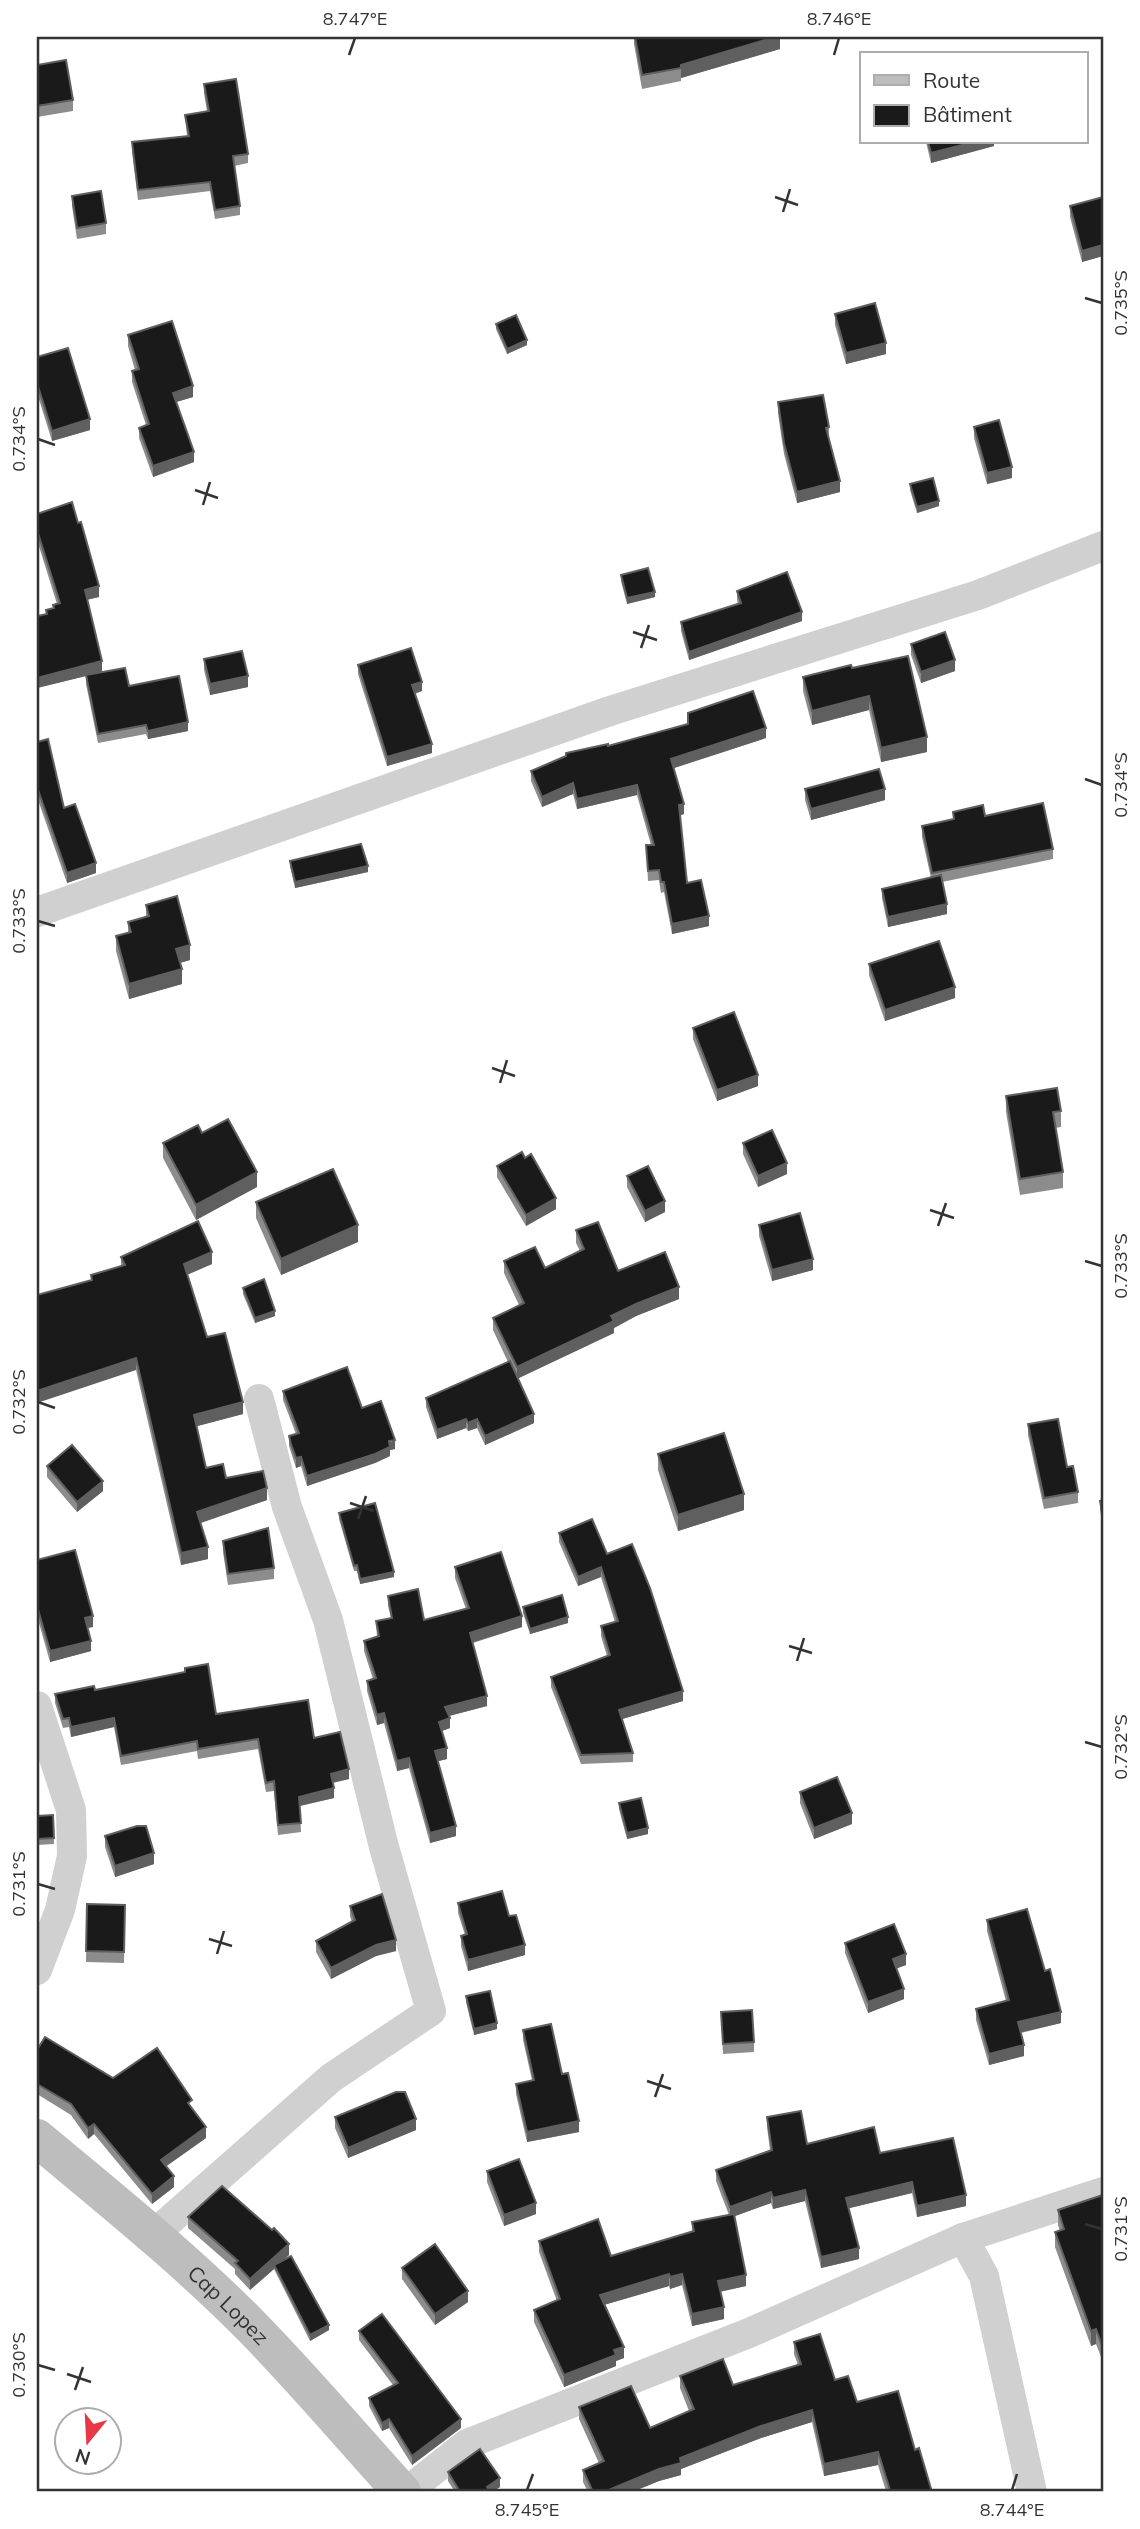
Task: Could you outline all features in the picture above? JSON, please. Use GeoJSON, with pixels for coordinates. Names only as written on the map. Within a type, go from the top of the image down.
{"type":"FeatureCollection","features":[{"type":"Feature","properties":{"kind":"street"},"geometry":{"type":"LineString","coordinates":[[37,912],[610,711],[978,595],[1103,546]]}},
{"type":"Feature","properties":{"kind":"street"},"geometry":{"type":"LineString","coordinates":[[153,2235],[331,2078],[431,2011],[384,1847],[328,1620],[287,1507],[259,1399]]}},
{"type":"Feature","properties":{"kind":"street"},"geometry":{"type":"LineString","coordinates":[[37,1706],[71,1810],[72,1844],[72,1856],[60,1910],[37,1970]]}},
{"type":"Feature","properties":{"kind":"street","name":"Cap Lopez"},"geometry":{"type":"LineString","coordinates":[[37,2138],[153,2235],[253,2328],[404,2492]]}},
{"type":"Feature","properties":{"kind":"street"},"geometry":{"type":"LineString","coordinates":[[404,2492],[467,2444],[749,2333],[963,2238],[1103,2192]]}},
{"type":"Feature","properties":{"kind":"street"},"geometry":{"type":"LineString","coordinates":[[963,2238],[984,2276],[1032,2492]]}},
{"type":"Feature","properties":{"kind":"building"},"geometry":{"type":"Polygon","coordinates":[[[635,37],[775,37],[681,65],[681,68],[642,75],[635,37]]]}},
{"type":"Feature","properties":{"kind":"building"},"geometry":{"type":"Polygon","coordinates":[[[66,60],[73,100],[37,106],[37,65],[66,60]]]}},
{"type":"Feature","properties":{"kind":"building"},"geometry":{"type":"Polygon","coordinates":[[[236,79],[248,154],[233,156],[240,206],[215,210],[210,182],[138,190],[132,142],[189,136],[185,115],[209,111],[204,84],[236,79]]]}},
{"type":"Feature","properties":{"kind":"building"},"geometry":{"type":"Polygon","coordinates":[[[929,144],[966,144],[931,153],[929,144]]]}},
{"type":"Feature","properties":{"kind":"building"},"geometry":{"type":"Polygon","coordinates":[[[101,191],[106,223],[77,228],[72,196],[101,191]]]}},
{"type":"Feature","properties":{"kind":"building"},"geometry":{"type":"Polygon","coordinates":[[[1103,197],[1103,245],[1082,251],[1070,206],[1103,197]]]}},
{"type":"Feature","properties":{"kind":"building"},"geometry":{"type":"Polygon","coordinates":[[[875,303],[886,343],[846,353],[835,314],[875,303]]]}},
{"type":"Feature","properties":{"kind":"building"},"geometry":{"type":"Polygon","coordinates":[[[516,315],[527,340],[507,349],[496,324],[516,315]]]}},
{"type":"Feature","properties":{"kind":"building"},"geometry":{"type":"Polygon","coordinates":[[[172,321],[193,386],[173,393],[194,452],[153,466],[139,428],[149,424],[132,371],[139,369],[128,335],[172,321]]]}},
{"type":"Feature","properties":{"kind":"building"},"geometry":{"type":"Polygon","coordinates":[[[68,348],[90,419],[52,431],[37,383],[37,357],[68,348]]]}},
{"type":"Feature","properties":{"kind":"building"},"geometry":{"type":"Polygon","coordinates":[[[823,395],[829,427],[826,428],[840,481],[797,492],[784,443],[778,402],[823,395]]]}},
{"type":"Feature","properties":{"kind":"building"},"geometry":{"type":"Polygon","coordinates":[[[999,420],[1012,467],[987,473],[974,427],[999,420]]]}},
{"type":"Feature","properties":{"kind":"building"},"geometry":{"type":"Polygon","coordinates":[[[933,478],[939,501],[917,507],[910,484],[933,478]]]}},
{"type":"Feature","properties":{"kind":"building"},"geometry":{"type":"Polygon","coordinates":[[[72,502],[78,523],[81,522],[99,586],[85,590],[102,661],[37,678],[37,616],[47,614],[46,610],[60,603],[37,530],[37,514],[72,502]]]}},
{"type":"Feature","properties":{"kind":"building"},"geometry":{"type":"Polygon","coordinates":[[[648,568],[655,592],[627,598],[621,575],[648,568]]]}},
{"type":"Feature","properties":{"kind":"building"},"geometry":{"type":"Polygon","coordinates":[[[787,572],[802,612],[689,652],[681,622],[741,603],[737,591],[787,572]]]}},
{"type":"Feature","properties":{"kind":"building"},"geometry":{"type":"Polygon","coordinates":[[[945,632],[955,660],[921,672],[911,644],[945,632]]]}},
{"type":"Feature","properties":{"kind":"building"},"geometry":{"type":"Polygon","coordinates":[[[411,648],[422,682],[412,685],[432,744],[387,757],[358,665],[411,648]]]}},
{"type":"Feature","properties":{"kind":"building"},"geometry":{"type":"Polygon","coordinates":[[[242,651],[248,676],[210,684],[204,659],[242,651]]]}},
{"type":"Feature","properties":{"kind":"building"},"geometry":{"type":"Polygon","coordinates":[[[908,656],[927,737],[881,748],[869,696],[812,711],[803,677],[851,665],[852,668],[908,656]]]}},
{"type":"Feature","properties":{"kind":"building"},"geometry":{"type":"Polygon","coordinates":[[[125,668],[129,686],[179,676],[188,722],[148,731],[146,725],[98,734],[86,675],[125,668]]]}},
{"type":"Feature","properties":{"kind":"building"},"geometry":{"type":"Polygon","coordinates":[[[753,691],[766,728],[671,759],[684,804],[679,805],[687,883],[701,880],[709,916],[672,924],[659,870],[648,871],[646,845],[654,845],[637,785],[577,799],[573,783],[542,797],[531,771],[566,756],[566,753],[608,746],[688,724],[688,713],[753,691]]]}},
{"type":"Feature","properties":{"kind":"building"},"geometry":{"type":"Polygon","coordinates":[[[48,739],[64,808],[75,804],[96,863],[67,873],[37,787],[37,742],[48,739]]]}},
{"type":"Feature","properties":{"kind":"building"},"geometry":{"type":"Polygon","coordinates":[[[879,769],[885,789],[811,809],[805,789],[879,769]]]}},
{"type":"Feature","properties":{"kind":"building"},"geometry":{"type":"Polygon","coordinates":[[[1043,803],[1053,849],[932,873],[922,826],[954,819],[953,812],[983,805],[985,816],[1043,803]]]}},
{"type":"Feature","properties":{"kind":"building"},"geometry":{"type":"Polygon","coordinates":[[[361,844],[368,866],[295,882],[290,861],[361,844]]]}},
{"type":"Feature","properties":{"kind":"building"},"geometry":{"type":"Polygon","coordinates":[[[941,875],[947,904],[888,917],[882,889],[941,875]]]}},
{"type":"Feature","properties":{"kind":"building"},"geometry":{"type":"Polygon","coordinates":[[[177,896],[190,945],[176,949],[182,969],[129,984],[116,936],[131,932],[128,922],[149,916],[146,905],[177,896]]]}},
{"type":"Feature","properties":{"kind":"building"},"geometry":{"type":"Polygon","coordinates":[[[939,941],[955,987],[885,1010],[869,964],[939,941]]]}},
{"type":"Feature","properties":{"kind":"building"},"geometry":{"type":"Polygon","coordinates":[[[734,1012],[758,1075],[717,1090],[693,1028],[734,1012]]]}},
{"type":"Feature","properties":{"kind":"building"},"geometry":{"type":"Polygon","coordinates":[[[1057,1088],[1061,1111],[1053,1112],[1063,1172],[1020,1179],[1006,1096],[1057,1088]]]}},
{"type":"Feature","properties":{"kind":"building"},"geometry":{"type":"Polygon","coordinates":[[[228,1119],[257,1172],[196,1205],[163,1143],[198,1125],[202,1133],[228,1119]]]}},
{"type":"Feature","properties":{"kind":"building"},"geometry":{"type":"Polygon","coordinates":[[[772,1130],[787,1163],[758,1176],[743,1143],[772,1130]]]}},
{"type":"Feature","properties":{"kind":"building"},"geometry":{"type":"Polygon","coordinates":[[[522,1152],[525,1158],[531,1154],[556,1198],[526,1215],[497,1166],[522,1152]]]}},
{"type":"Feature","properties":{"kind":"building"},"geometry":{"type":"Polygon","coordinates":[[[648,1166],[665,1201],[645,1211],[627,1176],[648,1166]]]}},
{"type":"Feature","properties":{"kind":"building"},"geometry":{"type":"Polygon","coordinates":[[[333,1169],[358,1225],[281,1259],[256,1202],[333,1169]]]}},
{"type":"Feature","properties":{"kind":"building"},"geometry":{"type":"Polygon","coordinates":[[[800,1213],[813,1259],[772,1270],[759,1225],[800,1213]]]}},
{"type":"Feature","properties":{"kind":"building"},"geometry":{"type":"Polygon","coordinates":[[[198,1221],[212,1252],[184,1264],[207,1337],[225,1333],[243,1402],[194,1415],[206,1468],[223,1464],[226,1478],[263,1471],[267,1488],[197,1512],[208,1547],[181,1553],[136,1358],[37,1391],[37,1295],[92,1280],[91,1275],[125,1265],[121,1257],[198,1221]]]}},
{"type":"Feature","properties":{"kind":"building"},"geometry":{"type":"Polygon","coordinates":[[[598,1222],[618,1271],[665,1252],[679,1287],[611,1316],[614,1321],[517,1367],[493,1318],[524,1303],[504,1261],[535,1247],[545,1268],[584,1249],[576,1230],[598,1222]]]}},
{"type":"Feature","properties":{"kind":"building"},"geometry":{"type":"Polygon","coordinates":[[[264,1279],[275,1311],[255,1318],[243,1288],[264,1279]]]}},
{"type":"Feature","properties":{"kind":"building"},"geometry":{"type":"Polygon","coordinates":[[[510,1361],[534,1414],[485,1436],[477,1419],[468,1423],[466,1419],[437,1430],[426,1398],[510,1361]]]}},
{"type":"Feature","properties":{"kind":"building"},"geometry":{"type":"Polygon","coordinates":[[[347,1367],[362,1408],[381,1401],[395,1440],[389,1441],[390,1447],[375,1454],[307,1476],[301,1457],[296,1458],[291,1444],[289,1436],[299,1433],[283,1391],[347,1367]]]}},
{"type":"Feature","properties":{"kind":"building"},"geometry":{"type":"Polygon","coordinates":[[[1058,1419],[1067,1467],[1073,1466],[1078,1492],[1044,1498],[1028,1424],[1058,1419]]]}},
{"type":"Feature","properties":{"kind":"building"},"geometry":{"type":"Polygon","coordinates":[[[724,1433],[744,1494],[678,1515],[658,1454],[724,1433]]]}},
{"type":"Feature","properties":{"kind":"building"},"geometry":{"type":"Polygon","coordinates":[[[72,1445],[103,1481],[77,1502],[47,1466],[72,1445]]]}},
{"type":"Feature","properties":{"kind":"building"},"geometry":{"type":"Polygon","coordinates":[[[375,1503],[394,1572],[360,1579],[339,1513],[375,1503]]]}},
{"type":"Feature","properties":{"kind":"building"},"geometry":{"type":"Polygon","coordinates":[[[592,1519],[607,1554],[632,1544],[650,1588],[683,1691],[619,1710],[633,1753],[581,1755],[551,1677],[610,1655],[601,1626],[618,1621],[601,1567],[578,1577],[559,1533],[592,1519]]]}},
{"type":"Feature","properties":{"kind":"building"},"geometry":{"type":"Polygon","coordinates":[[[268,1528],[274,1568],[228,1574],[223,1541],[268,1528]]]}},
{"type":"Feature","properties":{"kind":"building"},"geometry":{"type":"Polygon","coordinates":[[[75,1550],[93,1616],[85,1618],[91,1641],[50,1651],[37,1606],[37,1560],[75,1550]]]}},
{"type":"Feature","properties":{"kind":"building"},"geometry":{"type":"Polygon","coordinates":[[[501,1552],[522,1616],[470,1633],[487,1696],[445,1707],[450,1718],[439,1722],[447,1748],[435,1751],[456,1826],[430,1833],[409,1758],[397,1761],[384,1713],[377,1715],[367,1681],[376,1678],[364,1641],[379,1636],[376,1621],[392,1618],[388,1596],[418,1589],[424,1620],[469,1608],[455,1567],[501,1552]]]}},
{"type":"Feature","properties":{"kind":"building"},"geometry":{"type":"Polygon","coordinates":[[[562,1595],[568,1617],[530,1629],[523,1607],[562,1595]]]}},
{"type":"Feature","properties":{"kind":"building"},"geometry":{"type":"Polygon","coordinates":[[[208,1664],[216,1714],[308,1700],[314,1738],[340,1732],[349,1769],[331,1774],[334,1788],[299,1797],[301,1823],[278,1825],[274,1781],[266,1783],[258,1739],[198,1749],[197,1741],[121,1756],[114,1718],[71,1727],[69,1718],[63,1719],[55,1694],[94,1686],[95,1690],[185,1672],[185,1668],[208,1664]]]}},
{"type":"Feature","properties":{"kind":"building"},"geometry":{"type":"Polygon","coordinates":[[[837,1777],[852,1813],[814,1828],[800,1792],[837,1777]]]}},
{"type":"Feature","properties":{"kind":"building"},"geometry":{"type":"Polygon","coordinates":[[[641,1798],[648,1828],[627,1833],[619,1803],[641,1798]]]}},
{"type":"Feature","properties":{"kind":"building"},"geometry":{"type":"Polygon","coordinates":[[[53,1815],[54,1838],[37,1839],[37,1816],[53,1815]]]}},
{"type":"Feature","properties":{"kind":"building"},"geometry":{"type":"Polygon","coordinates":[[[137,1826],[146,1826],[154,1853],[115,1866],[105,1836],[137,1826]]]}},
{"type":"Feature","properties":{"kind":"building"},"geometry":{"type":"Polygon","coordinates":[[[502,1891],[509,1916],[516,1915],[525,1945],[468,1960],[461,1936],[467,1934],[458,1903],[502,1891]]]}},
{"type":"Feature","properties":{"kind":"building"},"geometry":{"type":"Polygon","coordinates":[[[382,1894],[396,1940],[376,1945],[331,1968],[316,1941],[355,1920],[350,1906],[382,1894]]]}},
{"type":"Feature","properties":{"kind":"building"},"geometry":{"type":"Polygon","coordinates":[[[87,1904],[125,1905],[124,1952],[86,1951],[87,1904]]]}},
{"type":"Feature","properties":{"kind":"building"},"geometry":{"type":"Polygon","coordinates":[[[1027,1909],[1045,1971],[1050,1969],[1061,2012],[1018,2022],[1024,2045],[989,2054],[976,2009],[1009,2000],[987,1920],[1027,1909]]]}},
{"type":"Feature","properties":{"kind":"building"},"geometry":{"type":"Polygon","coordinates":[[[894,1924],[906,1954],[893,1959],[904,1989],[868,2002],[845,1943],[894,1924]]]}},
{"type":"Feature","properties":{"kind":"building"},"geometry":{"type":"Polygon","coordinates":[[[490,1991],[497,2023],[474,2029],[466,1996],[490,1991]]]}},
{"type":"Feature","properties":{"kind":"building"},"geometry":{"type":"Polygon","coordinates":[[[752,2010],[754,2042],[723,2044],[721,2012],[752,2010]]]}},
{"type":"Feature","properties":{"kind":"building"},"geometry":{"type":"Polygon","coordinates":[[[551,2024],[562,2074],[568,2073],[579,2121],[527,2132],[516,2084],[534,2080],[523,2030],[551,2024]]]}},
{"type":"Feature","properties":{"kind":"building"},"geometry":{"type":"Polygon","coordinates":[[[45,2037],[113,2078],[157,2048],[192,2100],[188,2103],[206,2127],[161,2160],[174,2176],[152,2194],[94,2124],[88,2128],[71,2104],[37,2084],[37,2050],[45,2037]]]}},
{"type":"Feature","properties":{"kind":"building"},"geometry":{"type":"Polygon","coordinates":[[[396,2092],[405,2092],[416,2119],[348,2148],[335,2117],[396,2092]]]}},
{"type":"Feature","properties":{"kind":"building"},"geometry":{"type":"Polygon","coordinates":[[[801,2111],[807,2144],[874,2127],[880,2153],[953,2138],[966,2195],[917,2206],[912,2182],[846,2198],[859,2248],[821,2257],[805,2190],[773,2198],[771,2192],[730,2207],[716,2170],[772,2150],[767,2117],[801,2111]]]}},
{"type":"Feature","properties":{"kind":"building"},"geometry":{"type":"Polygon","coordinates":[[[519,2159],[536,2203],[504,2215],[487,2171],[519,2159]]]}},
{"type":"Feature","properties":{"kind":"building"},"geometry":{"type":"Polygon","coordinates":[[[222,2186],[272,2230],[274,2228],[289,2244],[250,2279],[235,2263],[238,2261],[188,2217],[222,2186]]]}},
{"type":"Feature","properties":{"kind":"building"},"geometry":{"type":"Polygon","coordinates":[[[1103,2195],[1103,2348],[1096,2329],[1091,2331],[1055,2232],[1064,2229],[1058,2210],[1103,2195]]]}},
{"type":"Feature","properties":{"kind":"building"},"geometry":{"type":"Polygon","coordinates":[[[734,2214],[746,2275],[718,2281],[724,2307],[692,2314],[682,2274],[670,2277],[669,2274],[600,2295],[624,2347],[614,2350],[616,2355],[564,2375],[534,2310],[560,2299],[539,2241],[598,2219],[611,2256],[694,2231],[692,2222],[734,2214]]]}},
{"type":"Feature","properties":{"kind":"building"},"geometry":{"type":"Polygon","coordinates":[[[435,2244],[468,2291],[435,2314],[402,2268],[435,2244]]]}},
{"type":"Feature","properties":{"kind":"building"},"geometry":{"type":"Polygon","coordinates":[[[291,2256],[329,2325],[310,2335],[274,2265],[291,2256]]]}},
{"type":"Feature","properties":{"kind":"building"},"geometry":{"type":"Polygon","coordinates":[[[382,2314],[461,2419],[412,2456],[389,2419],[382,2423],[369,2398],[398,2383],[359,2331],[382,2314]]]}},
{"type":"Feature","properties":{"kind":"building"},"geometry":{"type":"Polygon","coordinates":[[[820,2334],[835,2380],[848,2376],[857,2402],[898,2391],[915,2450],[919,2448],[932,2492],[884,2492],[890,2490],[878,2452],[824,2464],[812,2410],[761,2426],[680,2458],[681,2463],[659,2469],[604,2492],[593,2492],[583,2470],[604,2461],[579,2407],[631,2386],[650,2428],[694,2409],[680,2376],[723,2359],[733,2385],[801,2364],[794,2342],[820,2334]]]}},
{"type":"Feature","properties":{"kind":"building"},"geometry":{"type":"Polygon","coordinates":[[[480,2449],[500,2478],[487,2487],[490,2492],[460,2492],[448,2472],[480,2449]]]}}]}
